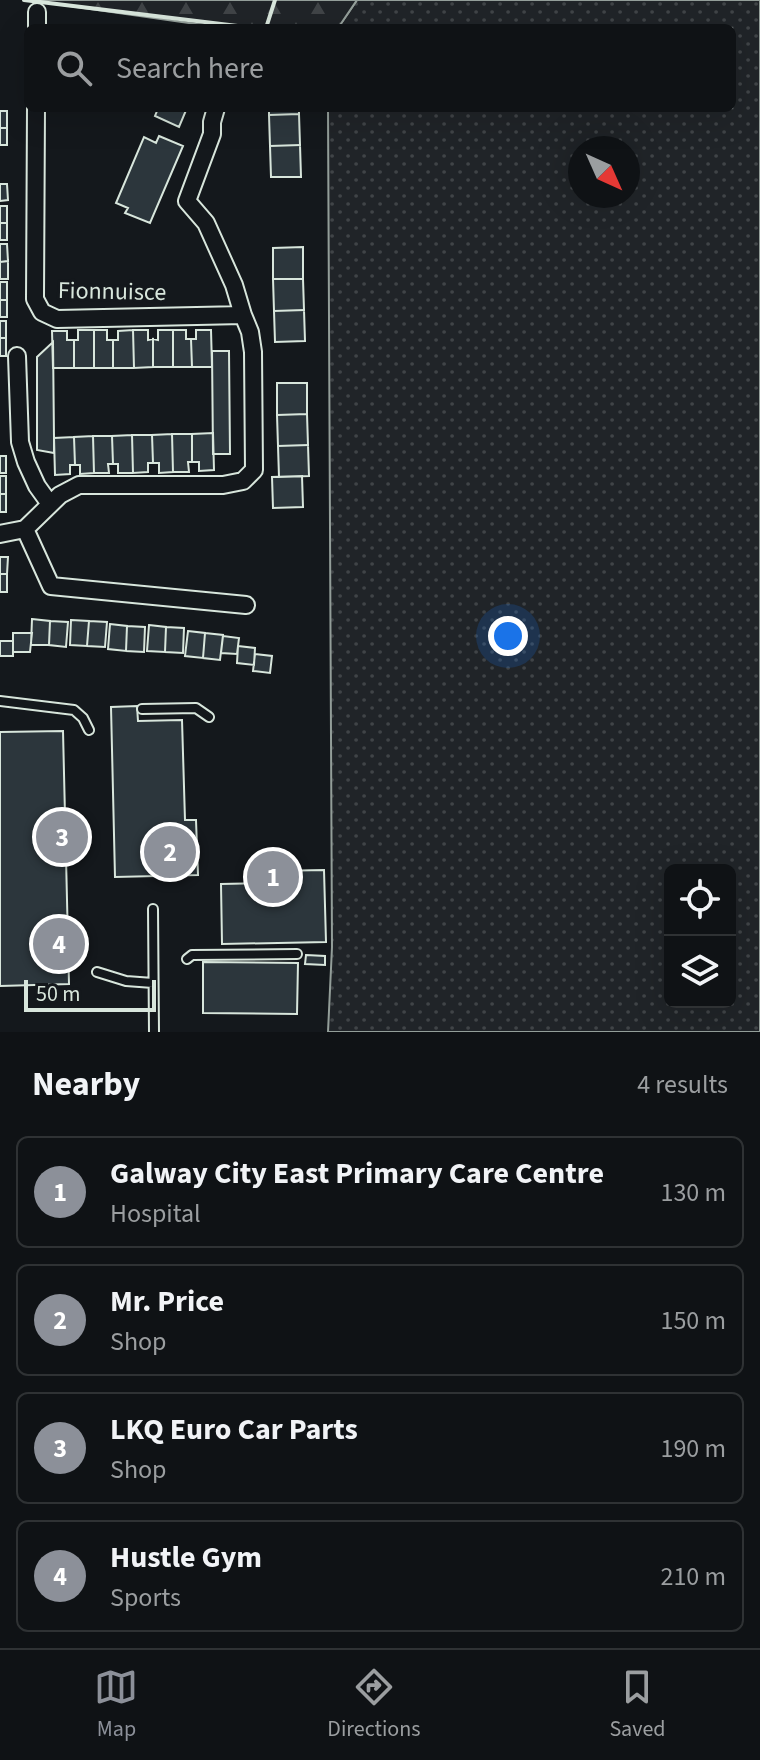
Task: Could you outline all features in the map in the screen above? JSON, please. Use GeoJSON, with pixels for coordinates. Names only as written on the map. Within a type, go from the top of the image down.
{"type":"FeatureCollection","features":[{"type":"Feature","properties":{"kind":"street","name":"Fionnuisce"},"geometry":{"type":"LineString","coordinates":[[36,112],[35,299],[42,312],[57,319],[243,315]]}},
{"type":"Feature","properties":{"kind":"street"},"geometry":{"type":"LineString","coordinates":[[0,534],[25,529],[60,495],[79,485],[223,485],[243,481],[254,470],[253,352],[250,332],[234,285],[206,223],[187,201],[212,134],[215,112]]}},
{"type":"Feature","properties":{"kind":"street"},"geometry":{"type":"LineString","coordinates":[[17,356],[20,442],[37,486],[50,504]]}},
{"type":"Feature","properties":{"kind":"street"},"geometry":{"type":"LineString","coordinates":[[25,529],[51,586],[246,605]]}},
{"type":"Feature","properties":{"kind":"lane"},"geometry":{"type":"LineString","coordinates":[[0,701],[74,710],[89,730]]}},
{"type":"Feature","properties":{"kind":"lane"},"geometry":{"type":"LineString","coordinates":[[142,709],[196,708],[209,717]]}},
{"type":"Feature","properties":{"kind":"lane"},"geometry":{"type":"LineString","coordinates":[[153,909],[154,1032]]}},
{"type":"Feature","properties":{"kind":"lane"},"geometry":{"type":"LineString","coordinates":[[187,959],[192,955],[297,954]]}},
{"type":"Feature","properties":{"kind":"lane"},"geometry":{"type":"LineString","coordinates":[[97,972],[126,981],[153,983]]}},
{"type":"Feature","properties":{"kind":"green space"},"geometry":{"type":"Polygon","coordinates":[[[27,0],[357,0],[341,24],[196,24],[27,0]]]}},
{"type":"Feature","properties":{"kind":"green space"},"geometry":{"type":"Polygon","coordinates":[[[357,0],[760,0],[760,1032],[328,1032],[332,947],[328,112],[736,112],[736,24],[341,24],[357,0]]]}},
{"type":"Feature","properties":{"kind":"building"},"geometry":{"type":"Polygon","coordinates":[[[0,111],[7,111],[7,128],[0,128],[0,111]]]}},
{"type":"Feature","properties":{"kind":"building"},"geometry":{"type":"Polygon","coordinates":[[[157,112],[185,112],[179,127],[155,116],[157,112]]]}},
{"type":"Feature","properties":{"kind":"building"},"geometry":{"type":"Polygon","coordinates":[[[269,112],[299,112],[299,114],[269,115],[269,112]]]}},
{"type":"Feature","properties":{"kind":"building"},"geometry":{"type":"Polygon","coordinates":[[[299,114],[300,145],[270,146],[269,115],[299,114]]]}},
{"type":"Feature","properties":{"kind":"building"},"geometry":{"type":"Polygon","coordinates":[[[0,128],[7,128],[7,145],[0,145],[0,128]]]}},
{"type":"Feature","properties":{"kind":"building"},"geometry":{"type":"Polygon","coordinates":[[[159,136],[183,146],[150,223],[125,213],[128,208],[116,203],[144,137],[156,143],[159,136]]]}},
{"type":"Feature","properties":{"kind":"building"},"geometry":{"type":"Polygon","coordinates":[[[300,145],[301,177],[271,177],[270,146],[300,145]]]}},
{"type":"Feature","properties":{"kind":"building"},"geometry":{"type":"Polygon","coordinates":[[[0,184],[7,184],[8,200],[0,201],[0,184]]]}},
{"type":"Feature","properties":{"kind":"building"},"geometry":{"type":"Polygon","coordinates":[[[0,206],[7,206],[7,223],[0,223],[0,206]]]}},
{"type":"Feature","properties":{"kind":"building"},"geometry":{"type":"Polygon","coordinates":[[[0,223],[7,223],[7,240],[0,240],[0,223]]]}},
{"type":"Feature","properties":{"kind":"building"},"geometry":{"type":"Polygon","coordinates":[[[0,244],[7,244],[8,261],[0,262],[0,244]]]}},
{"type":"Feature","properties":{"kind":"building"},"geometry":{"type":"Polygon","coordinates":[[[303,247],[303,279],[273,279],[273,248],[303,247]]]}},
{"type":"Feature","properties":{"kind":"building"},"geometry":{"type":"Polygon","coordinates":[[[8,261],[8,279],[0,279],[0,262],[8,261]]]}},
{"type":"Feature","properties":{"kind":"building"},"geometry":{"type":"Polygon","coordinates":[[[273,279],[303,279],[304,310],[274,311],[273,279]]]}},
{"type":"Feature","properties":{"kind":"building"},"geometry":{"type":"Polygon","coordinates":[[[0,282],[7,282],[7,300],[0,300],[0,282]]]}},
{"type":"Feature","properties":{"kind":"building"},"geometry":{"type":"Polygon","coordinates":[[[0,300],[7,300],[7,317],[0,317],[0,300]]]}},
{"type":"Feature","properties":{"kind":"building"},"geometry":{"type":"Polygon","coordinates":[[[304,310],[305,341],[275,342],[274,311],[304,310]]]}},
{"type":"Feature","properties":{"kind":"building"},"geometry":{"type":"Polygon","coordinates":[[[0,321],[6,321],[6,338],[0,338],[0,321]]]}},
{"type":"Feature","properties":{"kind":"building"},"geometry":{"type":"Polygon","coordinates":[[[78,330],[94,330],[94,368],[74,368],[74,340],[78,340],[78,330]]]}},
{"type":"Feature","properties":{"kind":"building"},"geometry":{"type":"Polygon","coordinates":[[[94,330],[107,330],[107,340],[113,340],[113,368],[94,368],[94,330]]]}},
{"type":"Feature","properties":{"kind":"building"},"geometry":{"type":"Polygon","coordinates":[[[133,330],[134,368],[113,368],[113,340],[118,340],[118,331],[133,330]]]}},
{"type":"Feature","properties":{"kind":"building"},"geometry":{"type":"Polygon","coordinates":[[[133,330],[148,330],[148,340],[153,339],[153,367],[134,368],[133,330]]]}},
{"type":"Feature","properties":{"kind":"building"},"geometry":{"type":"Polygon","coordinates":[[[158,330],[173,330],[173,367],[153,367],[153,339],[158,340],[158,330]]]}},
{"type":"Feature","properties":{"kind":"building"},"geometry":{"type":"Polygon","coordinates":[[[173,330],[186,330],[186,339],[191,339],[192,367],[173,367],[173,330]]]}},
{"type":"Feature","properties":{"kind":"building"},"geometry":{"type":"Polygon","coordinates":[[[196,330],[211,330],[212,367],[192,367],[191,339],[196,339],[196,330]]]}},
{"type":"Feature","properties":{"kind":"building"},"geometry":{"type":"Polygon","coordinates":[[[52,331],[67,331],[67,340],[74,340],[74,368],[53,368],[52,331]]]}},
{"type":"Feature","properties":{"kind":"building"},"geometry":{"type":"Polygon","coordinates":[[[0,338],[6,338],[6,356],[0,356],[0,338]]]}},
{"type":"Feature","properties":{"kind":"building"},"geometry":{"type":"Polygon","coordinates":[[[53,342],[54,453],[37,450],[37,357],[53,342]]]}},
{"type":"Feature","properties":{"kind":"building"},"geometry":{"type":"Polygon","coordinates":[[[212,351],[229,351],[230,454],[213,454],[212,351]]]}},
{"type":"Feature","properties":{"kind":"building"},"geometry":{"type":"Polygon","coordinates":[[[277,383],[307,383],[307,414],[277,415],[277,383]]]}},
{"type":"Feature","properties":{"kind":"building"},"geometry":{"type":"Polygon","coordinates":[[[307,414],[308,445],[278,446],[277,415],[307,414]]]}},
{"type":"Feature","properties":{"kind":"building"},"geometry":{"type":"Polygon","coordinates":[[[213,433],[214,470],[199,471],[199,462],[192,462],[192,434],[213,433]]]}},
{"type":"Feature","properties":{"kind":"building"},"geometry":{"type":"Polygon","coordinates":[[[172,434],[192,434],[189,472],[173,472],[172,434]]]}},
{"type":"Feature","properties":{"kind":"building"},"geometry":{"type":"Polygon","coordinates":[[[172,434],[173,472],[159,473],[159,463],[153,463],[152,435],[172,434]]]}},
{"type":"Feature","properties":{"kind":"building"},"geometry":{"type":"Polygon","coordinates":[[[132,435],[133,473],[118,473],[118,464],[113,464],[112,436],[132,435]]]}},
{"type":"Feature","properties":{"kind":"building"},"geometry":{"type":"Polygon","coordinates":[[[132,435],[152,435],[153,463],[148,463],[148,472],[133,473],[132,435]]]}},
{"type":"Feature","properties":{"kind":"building"},"geometry":{"type":"Polygon","coordinates":[[[93,436],[112,436],[113,464],[108,464],[109,473],[94,473],[93,436]]]}},
{"type":"Feature","properties":{"kind":"building"},"geometry":{"type":"Polygon","coordinates":[[[93,436],[94,473],[80,474],[80,465],[75,465],[74,437],[93,436]]]}},
{"type":"Feature","properties":{"kind":"building"},"geometry":{"type":"Polygon","coordinates":[[[74,437],[75,465],[70,465],[70,474],[55,475],[54,438],[74,437]]]}},
{"type":"Feature","properties":{"kind":"building"},"geometry":{"type":"Polygon","coordinates":[[[308,445],[309,476],[279,477],[278,446],[308,445]]]}},
{"type":"Feature","properties":{"kind":"building"},"geometry":{"type":"Polygon","coordinates":[[[0,456],[6,456],[6,473],[0,473],[0,456]]]}},
{"type":"Feature","properties":{"kind":"building"},"geometry":{"type":"Polygon","coordinates":[[[0,476],[6,476],[6,494],[0,494],[0,476]]]}},
{"type":"Feature","properties":{"kind":"building"},"geometry":{"type":"Polygon","coordinates":[[[302,476],[303,507],[273,508],[272,477],[302,476]]]}},
{"type":"Feature","properties":{"kind":"building"},"geometry":{"type":"Polygon","coordinates":[[[0,494],[6,494],[6,512],[0,512],[0,494]]]}},
{"type":"Feature","properties":{"kind":"building"},"geometry":{"type":"Polygon","coordinates":[[[0,557],[8,557],[7,574],[0,574],[0,557]]]}},
{"type":"Feature","properties":{"kind":"building"},"geometry":{"type":"Polygon","coordinates":[[[0,574],[7,574],[7,592],[0,592],[0,574]]]}},
{"type":"Feature","properties":{"kind":"building"},"geometry":{"type":"Polygon","coordinates":[[[32,619],[50,621],[49,645],[31,645],[32,619]]]}},
{"type":"Feature","properties":{"kind":"building"},"geometry":{"type":"Polygon","coordinates":[[[71,620],[89,621],[87,646],[70,645],[71,620]]]}},
{"type":"Feature","properties":{"kind":"building"},"geometry":{"type":"Polygon","coordinates":[[[50,621],[68,622],[66,647],[49,645],[50,621]]]}},
{"type":"Feature","properties":{"kind":"building"},"geometry":{"type":"Polygon","coordinates":[[[89,621],[107,622],[105,647],[87,646],[89,621]]]}},
{"type":"Feature","properties":{"kind":"building"},"geometry":{"type":"Polygon","coordinates":[[[110,624],[127,626],[126,651],[108,649],[110,624]]]}},
{"type":"Feature","properties":{"kind":"building"},"geometry":{"type":"Polygon","coordinates":[[[149,625],[166,627],[165,652],[147,651],[149,625]]]}},
{"type":"Feature","properties":{"kind":"building"},"geometry":{"type":"Polygon","coordinates":[[[127,626],[145,627],[144,652],[126,651],[127,626]]]}},
{"type":"Feature","properties":{"kind":"building"},"geometry":{"type":"Polygon","coordinates":[[[166,627],[184,628],[183,653],[165,652],[166,627]]]}},
{"type":"Feature","properties":{"kind":"building"},"geometry":{"type":"Polygon","coordinates":[[[188,631],[205,633],[203,658],[185,656],[188,631]]]}},
{"type":"Feature","properties":{"kind":"building"},"geometry":{"type":"Polygon","coordinates":[[[13,633],[32,633],[30,652],[13,652],[13,633]]]}},
{"type":"Feature","properties":{"kind":"building"},"geometry":{"type":"Polygon","coordinates":[[[205,633],[223,635],[220,660],[203,658],[205,633]]]}},
{"type":"Feature","properties":{"kind":"building"},"geometry":{"type":"Polygon","coordinates":[[[223,636],[239,638],[237,654],[221,653],[223,636]]]}},
{"type":"Feature","properties":{"kind":"building"},"geometry":{"type":"Polygon","coordinates":[[[0,641],[13,641],[13,656],[0,656],[0,641]]]}},
{"type":"Feature","properties":{"kind":"building"},"geometry":{"type":"Polygon","coordinates":[[[238,646],[255,648],[254,665],[237,663],[238,646]]]}},
{"type":"Feature","properties":{"kind":"building"},"geometry":{"type":"Polygon","coordinates":[[[255,654],[272,656],[270,673],[253,671],[255,654]]]}},
{"type":"Feature","properties":{"kind":"building"},"geometry":{"type":"Polygon","coordinates":[[[137,706],[138,721],[182,720],[185,820],[196,820],[198,875],[115,877],[111,707],[137,706]]]}},
{"type":"Feature","properties":{"kind":"building"},"geometry":{"type":"Polygon","coordinates":[[[63,731],[69,984],[0,986],[0,732],[63,731]]]}},
{"type":"Feature","properties":{"kind":"building"},"geometry":{"type":"Polygon","coordinates":[[[324,870],[326,942],[222,944],[221,884],[273,883],[273,871],[324,870]]]}},
{"type":"Feature","properties":{"kind":"building"},"geometry":{"type":"Polygon","coordinates":[[[306,955],[325,956],[325,965],[305,964],[306,955]]]}},
{"type":"Feature","properties":{"kind":"building"},"geometry":{"type":"Polygon","coordinates":[[[203,962],[298,963],[297,1014],[203,1013],[203,962]]]}},
{"type":"Feature","properties":{"kind":"wall"},"geometry":{"type":"LineString","coordinates":[[24,0],[221,24]]}},
{"type":"Feature","properties":{"kind":"wall"},"geometry":{"type":"LineString","coordinates":[[267,24],[275,0]]}},
{"type":"Feature","properties":{"kind":"place","name":"LKQ Euro Car Parts"},"geometry":{"type":"Point","coordinates":[62,837]}},
{"type":"Feature","properties":{"kind":"place","name":"Mr. Price"},"geometry":{"type":"Point","coordinates":[170,852]}},
{"type":"Feature","properties":{"kind":"place","name":"Galway City East Primary Care Centre"},"geometry":{"type":"Point","coordinates":[273,877]}},
{"type":"Feature","properties":{"kind":"place","name":"Hustle Gym"},"geometry":{"type":"Point","coordinates":[59,944]}}]}
